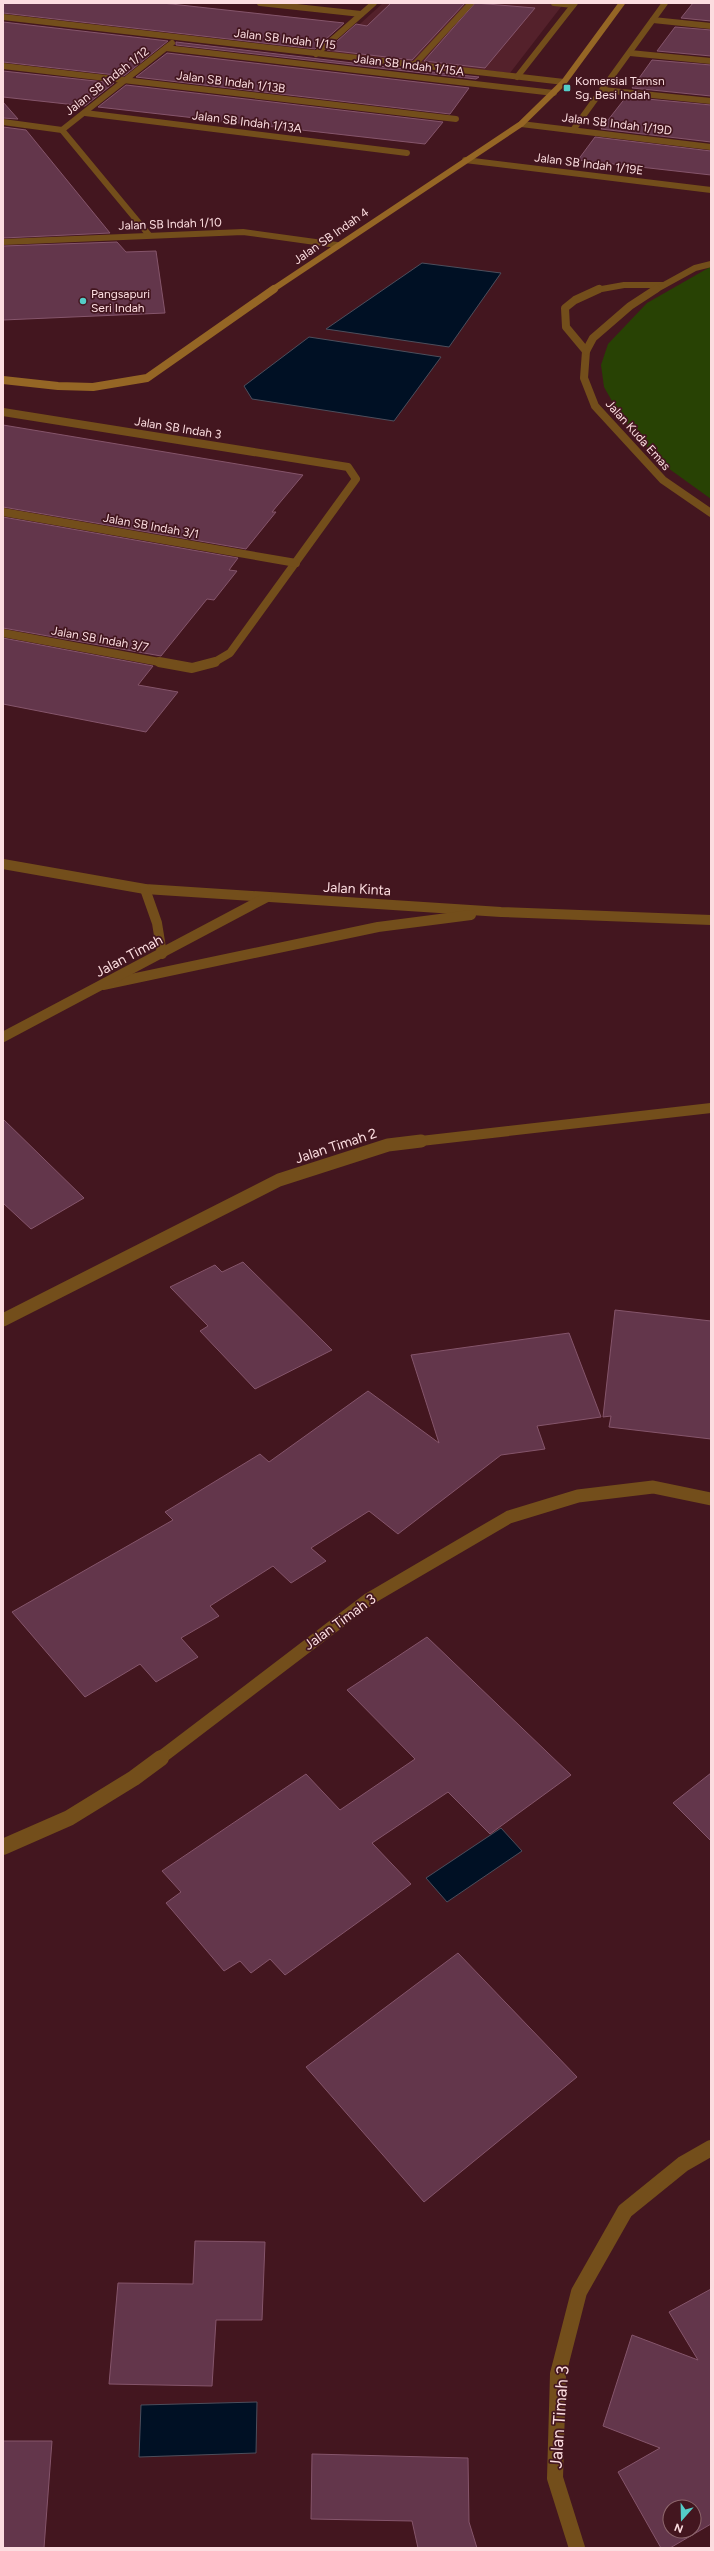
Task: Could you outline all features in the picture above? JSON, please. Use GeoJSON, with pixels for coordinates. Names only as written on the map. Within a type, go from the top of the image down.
{"type":"FeatureCollection","features":[{"type":"Feature","properties":{"kind":"street"},"geometry":{"type":"LineString","coordinates":[[260,3],[361,14]]}},
{"type":"Feature","properties":{"kind":"street"},"geometry":{"type":"LineString","coordinates":[[316,54],[374,3]]}},
{"type":"Feature","properties":{"kind":"street"},"geometry":{"type":"LineString","coordinates":[[413,66],[471,3]]}},
{"type":"Feature","properties":{"kind":"street"},"geometry":{"type":"LineString","coordinates":[[554,3],[574,4]]}},
{"type":"Feature","properties":{"kind":"street","name":"Jalan SB Indah 4"},"geometry":{"type":"LineString","coordinates":[[3,380],[68,388],[94,389],[123,385],[147,378],[337,245],[521,124],[564,82],[622,3]]}},
{"type":"Feature","properties":{"kind":"street"},"geometry":{"type":"LineString","coordinates":[[573,130],[665,3]]}},
{"type":"Feature","properties":{"kind":"street"},"geometry":{"type":"LineString","coordinates":[[518,77],[574,4]]}},
{"type":"Feature","properties":{"kind":"street","name":"Jalan SB Indah 1/15"},"geometry":{"type":"LineString","coordinates":[[3,17],[413,66],[564,82]]}},
{"type":"Feature","properties":{"kind":"street"},"geometry":{"type":"LineString","coordinates":[[653,20],[711,26]]}},
{"type":"Feature","properties":{"kind":"street","name":"Jalan SB Indah 1/12"},"geometry":{"type":"LineString","coordinates":[[149,235],[98,171],[62,130],[179,38]]}},
{"type":"Feature","properties":{"kind":"street","name":"Jalan SB Indah 1/15A"},"geometry":{"type":"LineString","coordinates":[[166,48],[554,93]]}},
{"type":"Feature","properties":{"kind":"street"},"geometry":{"type":"LineString","coordinates":[[630,53],[711,61]]}},
{"type":"Feature","properties":{"kind":"street","name":"Jalan SB Indah 1/13B"},"geometry":{"type":"LineString","coordinates":[[3,66],[456,119]]}},
{"type":"Feature","properties":{"kind":"street"},"geometry":{"type":"LineString","coordinates":[[603,90],[711,101]]}},
{"type":"Feature","properties":{"kind":"street","name":"Jalan SB Indah 1/13A"},"geometry":{"type":"LineString","coordinates":[[85,113],[407,153]]}},
{"type":"Feature","properties":{"kind":"street"},"geometry":{"type":"LineString","coordinates":[[3,122],[62,130]]}},
{"type":"Feature","properties":{"kind":"street","name":"Jalan SB Indah 1/19D"},"geometry":{"type":"LineString","coordinates":[[521,124],[711,147]]}},
{"type":"Feature","properties":{"kind":"street","name":"Jalan SB Indah 1/19E"},"geometry":{"type":"LineString","coordinates":[[465,160],[711,190]]}},
{"type":"Feature","properties":{"kind":"street","name":"Jalan SB Indah 1/10"},"geometry":{"type":"LineString","coordinates":[[3,242],[243,232],[337,245]]}},
{"type":"Feature","properties":{"kind":"street","name":"Jalan Kuda Emas"},"geometry":{"type":"LineString","coordinates":[[711,264],[694,268],[663,285],[630,306],[593,338],[586,351],[584,378],[595,406],[663,480],[711,513]]}},
{"type":"Feature","properties":{"kind":"street","name":"Jalan Kuda Emas"},"geometry":{"type":"LineString","coordinates":[[586,351],[566,327],[565,308],[572,302],[598,288],[663,285]]}},
{"type":"Feature","properties":{"kind":"street","name":"Jalan SB Indah 3"},"geometry":{"type":"LineString","coordinates":[[3,412],[348,468],[356,479],[296,563]]}},
{"type":"Feature","properties":{"kind":"street","name":"Jalan SB Indah 3/1"},"geometry":{"type":"LineString","coordinates":[[3,512],[296,563]]}},
{"type":"Feature","properties":{"kind":"street","name":"Jalan SB Indah 3/7"},"geometry":{"type":"LineString","coordinates":[[3,633],[192,668],[213,663],[230,653],[296,563]]}},
{"type":"Feature","properties":{"kind":"street","name":"Jalan Kinta"},"geometry":{"type":"LineString","coordinates":[[3,864],[145,889],[501,912],[711,920]]}},
{"type":"Feature","properties":{"kind":"street"},"geometry":{"type":"LineString","coordinates":[[145,889],[157,923],[162,954]]}},
{"type":"Feature","properties":{"kind":"street","name":"Jalan Timah"},"geometry":{"type":"LineString","coordinates":[[3,1037],[267,897]]}},
{"type":"Feature","properties":{"kind":"street"},"geometry":{"type":"LineString","coordinates":[[103,985],[378,927],[501,912]]}},
{"type":"Feature","properties":{"kind":"street","name":"Jalan Timah 2"},"geometry":{"type":"LineString","coordinates":[[3,1320],[279,1180],[388,1145],[711,1108]]}},
{"type":"Feature","properties":{"kind":"street","name":"Jalan Timah 3"},"geometry":{"type":"LineString","coordinates":[[3,1847],[70,1818],[134,1778],[369,1599],[509,1517],[578,1496],[653,1487],[711,1499]]}},
{"type":"Feature","properties":{"kind":"street","name":"Jalan Timah 3"},"geometry":{"type":"LineString","coordinates":[[577,2548],[555,2478],[558,2374],[579,2292],[625,2211],[683,2164],[711,2148]]}},
{"type":"Feature","properties":{"kind":"shaded area"},"geometry":{"type":"Polygon","coordinates":[[[383,3],[564,3],[510,73],[328,53],[383,3]]]}},
{"type":"Feature","properties":{"kind":"green space"},"geometry":{"type":"Polygon","coordinates":[[[710,267],[711,499],[661,463],[621,417],[604,387],[601,365],[608,344],[647,303],[710,267]]]}},
{"type":"Feature","properties":{"kind":"water"},"geometry":{"type":"Polygon","coordinates":[[[422,263],[501,273],[449,347],[326,329],[422,263]]]}},
{"type":"Feature","properties":{"kind":"water"},"geometry":{"type":"Polygon","coordinates":[[[309,337],[441,357],[394,421],[252,399],[244,386],[309,337]]]}},
{"type":"Feature","properties":{"kind":"water"},"geometry":{"type":"Polygon","coordinates":[[[501,1828],[522,1851],[447,1902],[426,1878],[501,1828]]]}},
{"type":"Feature","properties":{"kind":"water"},"geometry":{"type":"Polygon","coordinates":[[[257,2402],[256,2453],[139,2457],[141,2405],[257,2402]]]}},
{"type":"Feature","properties":{"kind":"building"},"geometry":{"type":"Polygon","coordinates":[[[3,3],[162,3],[344,23],[315,49],[3,13],[3,3]]]}},
{"type":"Feature","properties":{"kind":"building"},"geometry":{"type":"Polygon","coordinates":[[[391,3],[465,3],[412,60],[327,50],[356,24],[367,26],[391,3]]]}},
{"type":"Feature","properties":{"kind":"building"},"geometry":{"type":"Polygon","coordinates":[[[475,3],[535,8],[485,68],[424,61],[475,3]]]}},
{"type":"Feature","properties":{"kind":"building"},"geometry":{"type":"Polygon","coordinates":[[[693,3],[711,3],[711,21],[681,18],[693,3]]]}},
{"type":"Feature","properties":{"kind":"building"},"geometry":{"type":"Polygon","coordinates":[[[3,22],[168,41],[124,76],[3,62],[3,22]]]}},
{"type":"Feature","properties":{"kind":"building"},"geometry":{"type":"Polygon","coordinates":[[[675,27],[711,30],[711,56],[657,51],[675,27]]]}},
{"type":"Feature","properties":{"kind":"building"},"geometry":{"type":"Polygon","coordinates":[[[176,42],[479,77],[476,79],[176,45],[176,42]]]}},
{"type":"Feature","properties":{"kind":"building"},"geometry":{"type":"Polygon","coordinates":[[[167,53],[469,88],[450,114],[136,77],[167,53]]]}},
{"type":"Feature","properties":{"kind":"building"},"geometry":{"type":"Polygon","coordinates":[[[652,60],[711,65],[711,96],[632,88],[652,60]]]}},
{"type":"Feature","properties":{"kind":"building"},"geometry":{"type":"Polygon","coordinates":[[[3,71],[114,83],[85,106],[3,97],[3,71]]]}},
{"type":"Feature","properties":{"kind":"building"},"geometry":{"type":"Polygon","coordinates":[[[126,85],[443,122],[425,144],[98,107],[126,85]]]}},
{"type":"Feature","properties":{"kind":"building"},"geometry":{"type":"Polygon","coordinates":[[[626,97],[711,105],[711,142],[601,129],[626,97]]]}},
{"type":"Feature","properties":{"kind":"building"},"geometry":{"type":"Polygon","coordinates":[[[3,102],[18,119],[3,118],[3,102]]]}},
{"type":"Feature","properties":{"kind":"building"},"geometry":{"type":"Polygon","coordinates":[[[3,127],[26,130],[110,233],[3,238],[3,127]]]}},
{"type":"Feature","properties":{"kind":"building"},"geometry":{"type":"Polygon","coordinates":[[[595,137],[711,151],[711,175],[578,160],[595,137]]]}},
{"type":"Feature","properties":{"kind":"building"},"geometry":{"type":"Polygon","coordinates":[[[117,242],[126,252],[156,251],[165,313],[3,320],[3,246],[117,242]]]}},
{"type":"Feature","properties":{"kind":"building"},"geometry":{"type":"Polygon","coordinates":[[[3,425],[303,475],[272,512],[276,512],[246,549],[3,507],[3,425]]]}},
{"type":"Feature","properties":{"kind":"building"},"geometry":{"type":"Polygon","coordinates":[[[3,517],[238,558],[229,570],[237,571],[214,600],[207,599],[161,656],[3,628],[3,517]]]}},
{"type":"Feature","properties":{"kind":"building"},"geometry":{"type":"Polygon","coordinates":[[[3,638],[153,666],[138,685],[178,692],[146,732],[3,704],[3,638]]]}},
{"type":"Feature","properties":{"kind":"building"},"geometry":{"type":"Polygon","coordinates":[[[3,1119],[84,1198],[31,1229],[3,1203],[3,1119]]]}},
{"type":"Feature","properties":{"kind":"building"},"geometry":{"type":"Polygon","coordinates":[[[243,1262],[332,1350],[255,1389],[200,1331],[208,1326],[170,1287],[215,1265],[222,1272],[243,1262]]]}},
{"type":"Feature","properties":{"kind":"building"},"geometry":{"type":"Polygon","coordinates":[[[615,1310],[711,1321],[711,1439],[609,1427],[611,1416],[603,1417],[615,1310]]]}},
{"type":"Feature","properties":{"kind":"building"},"geometry":{"type":"Polygon","coordinates":[[[569,1333],[601,1417],[537,1426],[545,1449],[501,1455],[398,1534],[369,1511],[311,1548],[326,1561],[291,1583],[273,1566],[210,1606],[219,1616],[181,1638],[198,1657],[156,1682],[140,1664],[85,1697],[12,1612],[173,1520],[165,1512],[260,1454],[269,1462],[368,1391],[439,1443],[411,1355],[569,1333]]]}},
{"type":"Feature","properties":{"kind":"building"},"geometry":{"type":"Polygon","coordinates":[[[427,1637],[571,1775],[490,1834],[448,1792],[372,1843],[411,1884],[285,1975],[270,1959],[251,1973],[240,1961],[224,1971],[166,1903],[181,1892],[162,1871],[306,1774],[340,1810],[415,1759],[347,1690],[427,1637]]]}},
{"type":"Feature","properties":{"kind":"building"},"geometry":{"type":"Polygon","coordinates":[[[711,1773],[711,1841],[673,1803],[711,1773]]]}},
{"type":"Feature","properties":{"kind":"building"},"geometry":{"type":"Polygon","coordinates":[[[458,1953],[577,2077],[424,2202],[306,2067],[458,1953]]]}},
{"type":"Feature","properties":{"kind":"building"},"geometry":{"type":"Polygon","coordinates":[[[195,2241],[265,2242],[262,2320],[216,2320],[212,2386],[109,2384],[118,2283],[193,2284],[195,2241]]]}},
{"type":"Feature","properties":{"kind":"building"},"geometry":{"type":"Polygon","coordinates":[[[711,2289],[711,2524],[702,2529],[702,2499],[662,2499],[662,2539],[685,2539],[670,2548],[661,2548],[618,2472],[660,2448],[603,2426],[632,2335],[698,2360],[669,2312],[711,2289]]]}},
{"type":"Feature","properties":{"kind":"building"},"geometry":{"type":"Polygon","coordinates":[[[3,2441],[52,2441],[44,2548],[3,2548],[3,2441]]]}},
{"type":"Feature","properties":{"kind":"building"},"geometry":{"type":"Polygon","coordinates":[[[312,2454],[468,2458],[469,2522],[477,2548],[418,2548],[412,2521],[311,2519],[312,2454]]]}},
{"type":"Feature","properties":{"kind":"place","name":"Komersial Tamsn Sg. Besi Indah"},"geometry":{"type":"Point","coordinates":[567,88]}},
{"type":"Feature","properties":{"kind":"place","name":"Pangsapuri Seri Indah"},"geometry":{"type":"Point","coordinates":[83,301]}}]}
